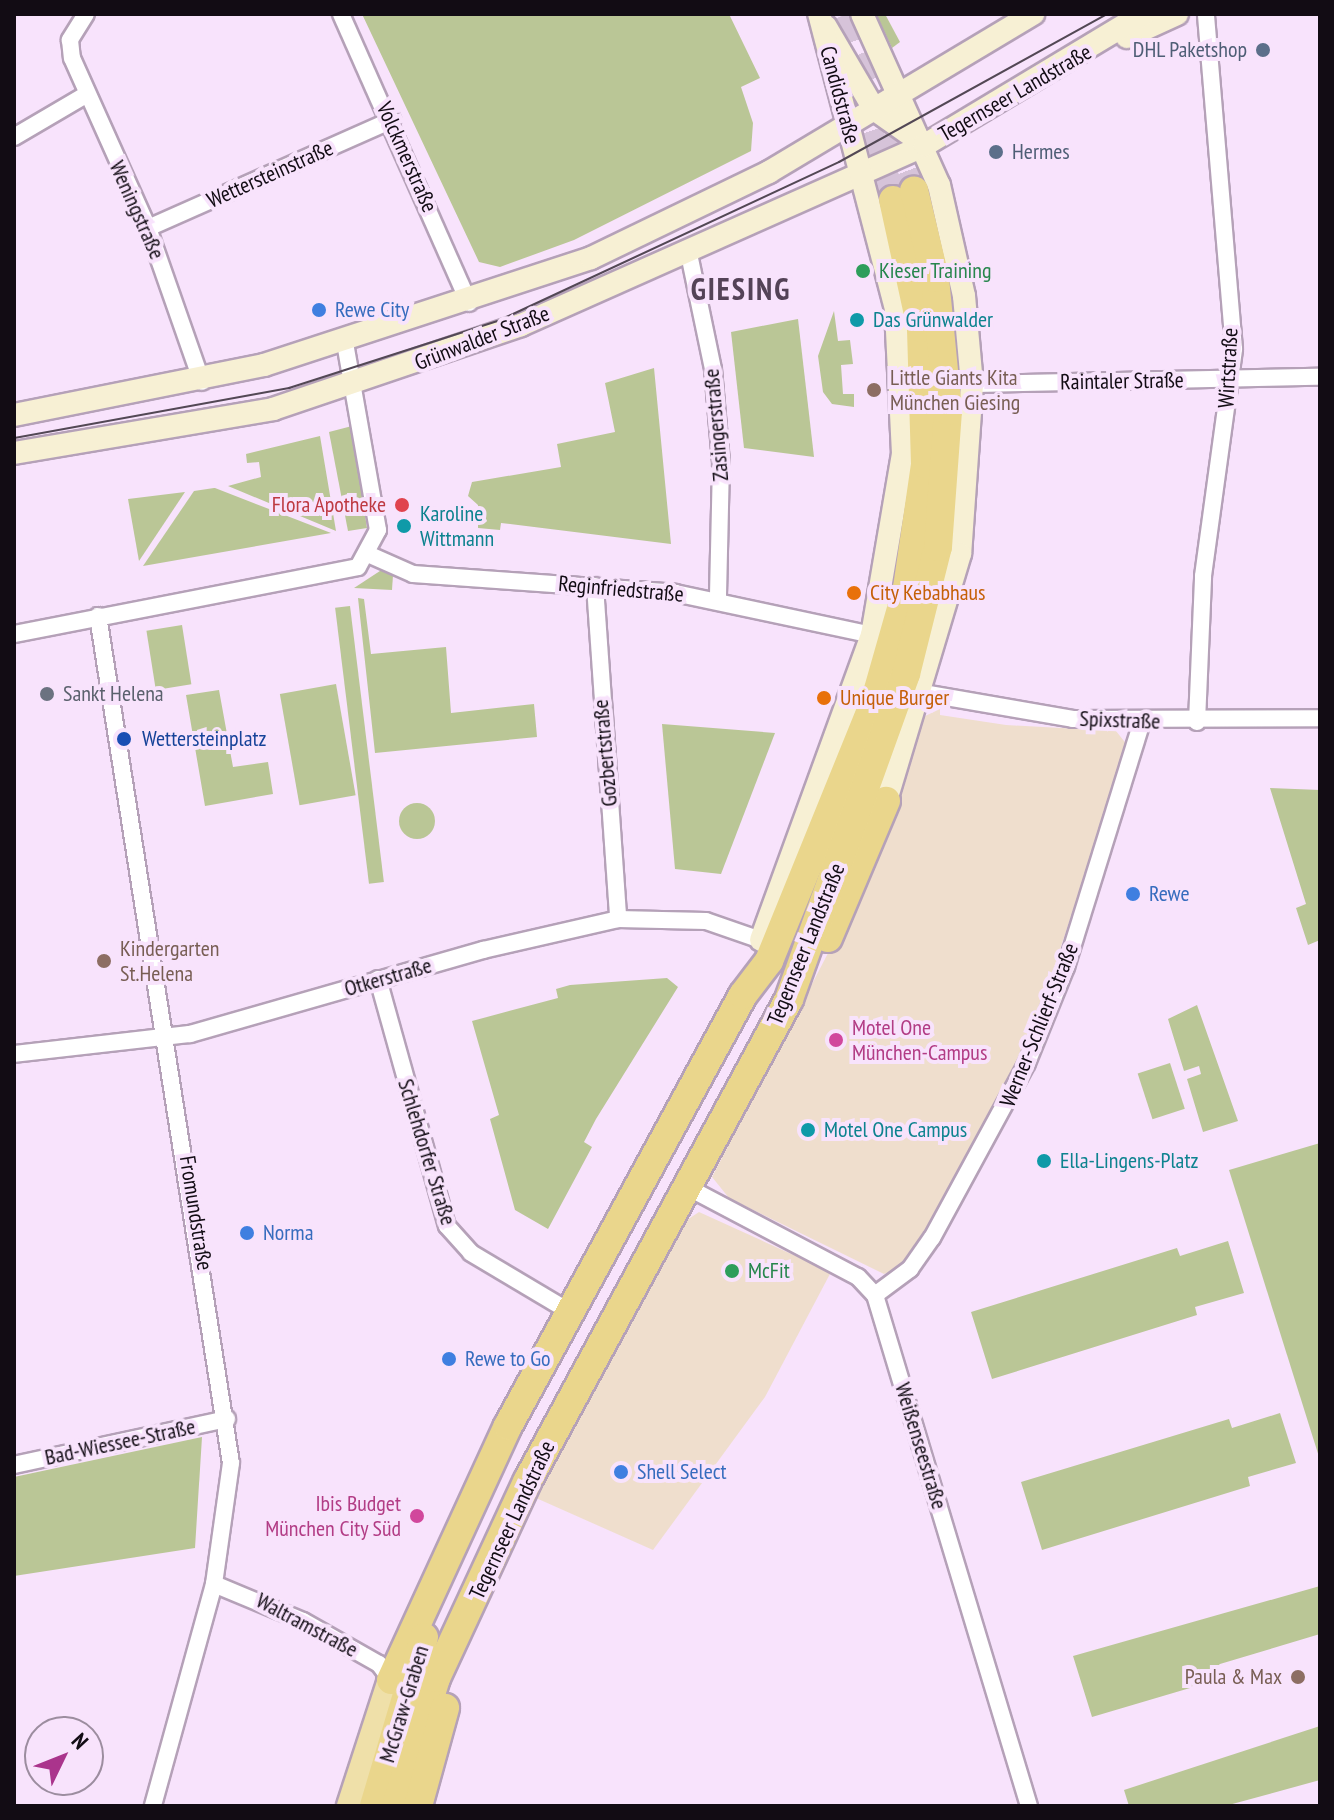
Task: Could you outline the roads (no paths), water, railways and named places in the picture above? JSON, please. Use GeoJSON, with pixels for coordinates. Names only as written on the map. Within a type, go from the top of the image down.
{"type":"FeatureCollection","features":[{"type":"Feature","properties":{"kind":"highway","name":"Tegernseer Landstraße"},"geometry":{"type":"LineString","coordinates":[[431,1601],[491,1461],[743,995],[769,961],[825,837],[889,656],[915,550],[925,378],[904,195],[933,268],[947,379],[938,547],[906,674],[789,999],[528,1480],[458,1640]]}},
{"type":"Feature","properties":{"kind":"highway"},"geometry":{"type":"LineString","coordinates":[[789,999],[815,965],[886,801]]}},
{"type":"Feature","properties":{"kind":"highway"},"geometry":{"type":"LineString","coordinates":[[743,995],[761,940]]}},
{"type":"Feature","properties":{"kind":"highway"},"geometry":{"type":"LineString","coordinates":[[391,1680],[431,1601]]}},
{"type":"Feature","properties":{"kind":"highway","name":"McGraw-Graben"},"geometry":{"type":"LineString","coordinates":[[374,1806],[431,1601]]}},
{"type":"Feature","properties":{"kind":"highway"},"geometry":{"type":"LineString","coordinates":[[418,1806],[458,1640]]}},
{"type":"Feature","properties":{"kind":"highway","name":"McGraw-Graben"},"geometry":{"type":"LineString","coordinates":[[396,1806],[436,1678],[458,1640]]}},
{"type":"Feature","properties":{"kind":"main road"},"geometry":{"type":"LineString","coordinates":[[862,14],[925,145]]}},
{"type":"Feature","properties":{"kind":"main road"},"geometry":{"type":"LineString","coordinates":[[847,126],[1033,14]]}},
{"type":"Feature","properties":{"kind":"main road","name":"Tegernseer Landstraße"},"geometry":{"type":"LineString","coordinates":[[886,801],[923,693],[960,554],[972,384],[956,249],[925,145],[1106,41],[1143,14]]}},
{"type":"Feature","properties":{"kind":"main road","name":"Tegernseer Landstraße"},"geometry":{"type":"LineString","coordinates":[[1106,41],[1177,14]]}},
{"type":"Feature","properties":{"kind":"main road"},"geometry":{"type":"LineString","coordinates":[[821,18],[874,109],[925,145]]}},
{"type":"Feature","properties":{"kind":"main road","name":"Candidstraße"},"geometry":{"type":"LineString","coordinates":[[821,18],[847,126],[864,175]]}},
{"type":"Feature","properties":{"kind":"main road","name":"Grünwalder Straße"},"geometry":{"type":"LineString","coordinates":[[14,415],[202,382],[469,303],[684,215],[847,126]]}},
{"type":"Feature","properties":{"kind":"main road","name":"Grünwalder Straße"},"geometry":{"type":"LineString","coordinates":[[14,453],[211,423],[356,384],[689,254],[925,145]]}},
{"type":"Feature","properties":{"kind":"main road","name":"Tegernseer Landstraße"},"geometry":{"type":"LineString","coordinates":[[761,940],[872,635],[894,538],[904,415],[896,309],[864,175]]}},
{"type":"Feature","properties":{"kind":"main road"},"geometry":{"type":"LineString","coordinates":[[350,1806],[391,1680]]}},
{"type":"Feature","properties":{"kind":"street","name":"Weningstraße"},"geometry":{"type":"LineString","coordinates":[[86,14],[70,40],[84,96],[148,228],[202,382]]}},
{"type":"Feature","properties":{"kind":"street","name":"Volckmerstraße"},"geometry":{"type":"LineString","coordinates":[[341,14],[392,120],[469,303]]}},
{"type":"Feature","properties":{"kind":"street","name":"Wirtstraße"},"geometry":{"type":"LineString","coordinates":[[1197,722],[1203,576],[1231,380],[1206,14]]}},
{"type":"Feature","properties":{"kind":"street"},"geometry":{"type":"LineString","coordinates":[[14,137],[84,96]]}},
{"type":"Feature","properties":{"kind":"street","name":"Wettersteinstraße"},"geometry":{"type":"LineString","coordinates":[[148,228],[392,120]]}},
{"type":"Feature","properties":{"kind":"street","name":"Zasingerstraße"},"geometry":{"type":"LineString","coordinates":[[689,254],[713,369],[721,463],[718,599]]}},
{"type":"Feature","properties":{"kind":"street"},"geometry":{"type":"LineString","coordinates":[[14,634],[98,616],[348,573],[370,555],[378,530],[356,384],[345,342]]}},
{"type":"Feature","properties":{"kind":"street","name":"Raintaler Straße"},"geometry":{"type":"LineString","coordinates":[[972,384],[1320,377]]}},
{"type":"Feature","properties":{"kind":"street","name":"Reginfriedstraße"},"geometry":{"type":"LineString","coordinates":[[370,555],[413,574],[595,586],[718,599],[872,635]]}},
{"type":"Feature","properties":{"kind":"street","name":"Gozbertstraße"},"geometry":{"type":"LineString","coordinates":[[595,586],[618,919]]}},
{"type":"Feature","properties":{"kind":"street","name":"Fromundstraße"},"geometry":{"type":"LineString","coordinates":[[98,616],[170,1038],[231,1463],[214,1584],[153,1806]]}},
{"type":"Feature","properties":{"kind":"street","name":"Spixstraße"},"geometry":{"type":"LineString","coordinates":[[923,693],[1073,719],[1197,722],[1320,718]]}},
{"type":"Feature","properties":{"kind":"street","name":"Werner-Schlierf-Straße"},"geometry":{"type":"LineString","coordinates":[[875,1295],[910,1269],[932,1238],[1027,1063],[1070,955],[1142,722]]}},
{"type":"Feature","properties":{"kind":"street","name":"Otkerstraße"},"geometry":{"type":"LineString","coordinates":[[14,1054],[170,1038],[378,979],[618,919],[706,921],[761,940]]}},
{"type":"Feature","properties":{"kind":"street","name":"Schlehdorfer Straße"},"geometry":{"type":"LineString","coordinates":[[378,979],[447,1226],[471,1253],[570,1312]]}},
{"type":"Feature","properties":{"kind":"street"},"geometry":{"type":"LineString","coordinates":[[687,1187],[858,1277],[875,1295]]}},
{"type":"Feature","properties":{"kind":"street","name":"Weißenseestraße"},"geometry":{"type":"LineString","coordinates":[[875,1295],[1029,1806]]}},
{"type":"Feature","properties":{"kind":"street","name":"Bad-Wiessee-Straße"},"geometry":{"type":"LineString","coordinates":[[14,1465],[227,1419]]}},
{"type":"Feature","properties":{"kind":"street","name":"Waltramstraße"},"geometry":{"type":"LineString","coordinates":[[214,1584],[239,1589],[354,1650],[391,1680]]}},
{"type":"Feature","properties":{"kind":"tunnel"},"geometry":{"type":"LineString","coordinates":[[847,14],[914,190]]}},
{"type":"Feature","properties":{"kind":"tunnel"},"geometry":{"type":"LineString","coordinates":[[855,92],[893,200]]}},
{"type":"Feature","properties":{"kind":"tram line"},"geometry":{"type":"LineString","coordinates":[[14,438],[289,388],[498,321],[839,162],[1107,14]]}},
{"type":"Feature","properties":{"kind":"place","name":"DHL Paketshop"},"geometry":{"type":"Point","coordinates":[1263,50]}},
{"type":"Feature","properties":{"kind":"place","name":"Hermes"},"geometry":{"type":"Point","coordinates":[996,152]}},
{"type":"Feature","properties":{"kind":"place","name":"Kieser Training"},"geometry":{"type":"Point","coordinates":[863,271]}},
{"type":"Feature","properties":{"kind":"place","name":"Rewe City"},"geometry":{"type":"Point","coordinates":[319,310]}},
{"type":"Feature","properties":{"kind":"place","name":"Das Grünwalder"},"geometry":{"type":"Point","coordinates":[857,320]}},
{"type":"Feature","properties":{"kind":"place","name":"Little Giants Kita München Giesing"},"geometry":{"type":"Point","coordinates":[874,390]}},
{"type":"Feature","properties":{"kind":"place","name":"Flora Apotheke"},"geometry":{"type":"Point","coordinates":[402,505]}},
{"type":"Feature","properties":{"kind":"place","name":"Karoline Wittmann"},"geometry":{"type":"Point","coordinates":[404,526]}},
{"type":"Feature","properties":{"kind":"place","name":"City Kebabhaus"},"geometry":{"type":"Point","coordinates":[854,593]}},
{"type":"Feature","properties":{"kind":"place","name":"Sankt Helena"},"geometry":{"type":"Point","coordinates":[47,694]}},
{"type":"Feature","properties":{"kind":"place","name":"Unique Burger"},"geometry":{"type":"Point","coordinates":[824,698]}},
{"type":"Feature","properties":{"kind":"place","name":"Wettersteinplatz"},"geometry":{"type":"Point","coordinates":[124,739]}},
{"type":"Feature","properties":{"kind":"place","name":"Rewe"},"geometry":{"type":"Point","coordinates":[1133,894]}},
{"type":"Feature","properties":{"kind":"place","name":"Kindergarten St.Helena"},"geometry":{"type":"Point","coordinates":[104,961]}},
{"type":"Feature","properties":{"kind":"place","name":"Motel One München-Campus"},"geometry":{"type":"Point","coordinates":[836,1040]}},
{"type":"Feature","properties":{"kind":"place","name":"Motel One Campus"},"geometry":{"type":"Point","coordinates":[808,1130]}},
{"type":"Feature","properties":{"kind":"place","name":"Ella-Lingens-Platz"},"geometry":{"type":"Point","coordinates":[1044,1161]}},
{"type":"Feature","properties":{"kind":"place","name":"Norma"},"geometry":{"type":"Point","coordinates":[247,1233]}},
{"type":"Feature","properties":{"kind":"place","name":"McFit"},"geometry":{"type":"Point","coordinates":[732,1271]}},
{"type":"Feature","properties":{"kind":"place","name":"Rewe to Go"},"geometry":{"type":"Point","coordinates":[449,1359]}},
{"type":"Feature","properties":{"kind":"place","name":"Shell Select"},"geometry":{"type":"Point","coordinates":[621,1472]}},
{"type":"Feature","properties":{"kind":"place","name":"Ibis Budget München City Süd"},"geometry":{"type":"Point","coordinates":[417,1516]}},
{"type":"Feature","properties":{"kind":"place","name":"Paula & Max"},"geometry":{"type":"Point","coordinates":[1298,1677]}},
{"type":"Feature","properties":{"kind":"district","name":"GIESING"},"geometry":{"type":"Point","coordinates":[741,289]}}]}
